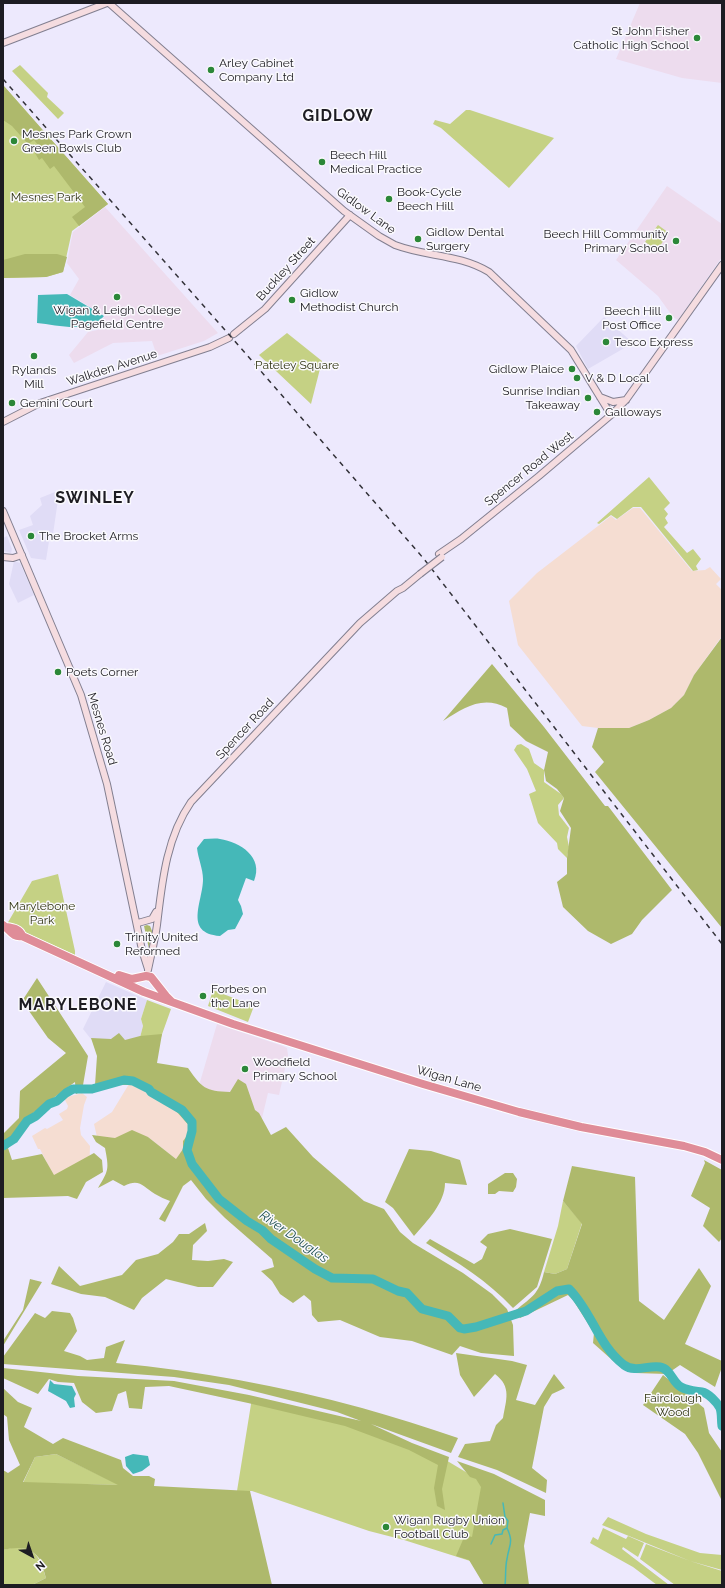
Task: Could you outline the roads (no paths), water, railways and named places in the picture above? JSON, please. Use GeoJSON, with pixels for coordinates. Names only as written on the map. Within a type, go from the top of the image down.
{"type":"FeatureCollection","features":[{"type":"Feature","properties":{"kind":"highway","name":"Wigan Lane"},"geometry":{"type":"LineString","coordinates":[[4,926],[14,928],[21,932],[22,936],[144,992],[232,1024],[519,1112],[581,1127],[684,1146],[705,1152],[722,1160]]}},
{"type":"Feature","properties":{"kind":"highway","name":"Wigan Lane"},"geometry":{"type":"LineString","coordinates":[[79,962],[85,961],[127,979],[141,978]]}},
{"type":"Feature","properties":{"kind":"highway"},"geometry":{"type":"LineString","coordinates":[[148,976],[153,980],[154,989],[144,992],[138,986],[141,978],[148,976]]}},
{"type":"Feature","properties":{"kind":"highway","name":"Wigan Lane"},"geometry":{"type":"LineString","coordinates":[[153,980],[174,1003]]}},
{"type":"Feature","properties":{"kind":"street"},"geometry":{"type":"LineString","coordinates":[[3,43],[108,3]]}},
{"type":"Feature","properties":{"kind":"street","name":"Gidlow Lane"},"geometry":{"type":"LineString","coordinates":[[108,3],[350,216],[395,245],[403,248],[455,258],[489,272],[575,355],[611,415]]}},
{"type":"Feature","properties":{"kind":"street","name":"Buckley Street"},"geometry":{"type":"LineString","coordinates":[[231,336],[265,310],[350,216]]}},
{"type":"Feature","properties":{"kind":"street","name":"Spencer Road West"},"geometry":{"type":"LineString","coordinates":[[419,573],[611,415],[626,400],[722,265]]}},
{"type":"Feature","properties":{"kind":"street","name":"Walkden Avenue"},"geometry":{"type":"LineString","coordinates":[[3,422],[40,403],[210,347],[231,336]]}},
{"type":"Feature","properties":{"kind":"street"},"geometry":{"type":"LineString","coordinates":[[600,396],[613,402],[626,400]]}},
{"type":"Feature","properties":{"kind":"street","name":"Mesnes Road"},"geometry":{"type":"LineString","coordinates":[[3,511],[81,695],[90,720],[107,784],[147,967],[153,980]]}},
{"type":"Feature","properties":{"kind":"street"},"geometry":{"type":"LineString","coordinates":[[3,557],[13,558],[22,555]]}},
{"type":"Feature","properties":{"kind":"street","name":"Spencer Road"},"geometry":{"type":"LineString","coordinates":[[147,967],[157,924],[157,911],[170,846],[179,822],[191,802],[360,623],[398,591],[401,586],[419,573]]}},
{"type":"Feature","properties":{"kind":"street"},"geometry":{"type":"LineString","coordinates":[[138,923],[152,919],[157,911]]}},
{"type":"Feature","properties":{"kind":"street"},"geometry":{"type":"LineString","coordinates":[[147,921],[157,924]]}},
{"type":"Feature","properties":{"kind":"street","name":"Mesnes Road"},"geometry":{"type":"LineString","coordinates":[[141,978],[147,967]]}},
{"type":"Feature","properties":{"kind":"waterway","name":"River Douglas"},"geometry":{"type":"LineString","coordinates":[[3,1146],[14,1139],[27,1121],[36,1116],[49,1104],[57,1101],[73,1089],[92,1089],[124,1080],[133,1081],[149,1089],[151,1092],[182,1110],[192,1122],[192,1131],[187,1150],[192,1164],[219,1199],[247,1221],[262,1230],[271,1239],[315,1269],[332,1278],[373,1279],[398,1291],[407,1293],[422,1309],[448,1316],[460,1328],[464,1329],[476,1327],[526,1311],[557,1291],[569,1289],[584,1308],[601,1338],[615,1357],[628,1367],[637,1369],[655,1367],[664,1368],[681,1387],[707,1394],[720,1408],[722,1426]]}},
{"type":"Feature","properties":{"kind":"waterway"},"geometry":{"type":"LineString","coordinates":[[503,1503],[505,1517],[508,1521],[507,1528]]}},
{"type":"Feature","properties":{"kind":"waterway"},"geometry":{"type":"LineString","coordinates":[[491,1544],[495,1535],[502,1534],[503,1530],[507,1528],[511,1541],[506,1562],[505,1585]]}},
{"type":"Feature","properties":{"kind":"railway"},"geometry":{"type":"LineString","coordinates":[[3,79],[233,339],[424,559],[722,944]]}},
{"type":"Feature","properties":{"kind":"place","name":"St John Fisher Catholic High School"},"geometry":{"type":"Point","coordinates":[697,38]}},
{"type":"Feature","properties":{"kind":"place","name":"Arley Cabinet Company Ltd"},"geometry":{"type":"Point","coordinates":[211,70]}},
{"type":"Feature","properties":{"kind":"place","name":"Mesnes Park Crown Green Bowls Club"},"geometry":{"type":"Point","coordinates":[14,141]}},
{"type":"Feature","properties":{"kind":"place","name":"Beech Hill Medical Practice"},"geometry":{"type":"Point","coordinates":[322,162]}},
{"type":"Feature","properties":{"kind":"place","name":"Book-Cycle Beech Hill"},"geometry":{"type":"Point","coordinates":[389,199]}},
{"type":"Feature","properties":{"kind":"place","name":"Gidlow Dental Surgery"},"geometry":{"type":"Point","coordinates":[418,239]}},
{"type":"Feature","properties":{"kind":"place","name":"Beech Hill Community Primary School"},"geometry":{"type":"Point","coordinates":[676,241]}},
{"type":"Feature","properties":{"kind":"place","name":"Wigan & Leigh College Pagefield Centre"},"geometry":{"type":"Point","coordinates":[117,297]}},
{"type":"Feature","properties":{"kind":"place","name":"Gidlow Methodist Church"},"geometry":{"type":"Point","coordinates":[292,300]}},
{"type":"Feature","properties":{"kind":"place","name":"Beech Hill Post Office"},"geometry":{"type":"Point","coordinates":[669,318]}},
{"type":"Feature","properties":{"kind":"place","name":"Tesco Express"},"geometry":{"type":"Point","coordinates":[606,342]}},
{"type":"Feature","properties":{"kind":"place","name":"Rylands Mill"},"geometry":{"type":"Point","coordinates":[34,356]}},
{"type":"Feature","properties":{"kind":"place","name":"Gidlow Plaice"},"geometry":{"type":"Point","coordinates":[572,369]}},
{"type":"Feature","properties":{"kind":"place","name":"V & D Local"},"geometry":{"type":"Point","coordinates":[577,378]}},
{"type":"Feature","properties":{"kind":"place","name":"Sunrise Indian Takeaway"},"geometry":{"type":"Point","coordinates":[588,398]}},
{"type":"Feature","properties":{"kind":"place","name":"Gemini Court"},"geometry":{"type":"Point","coordinates":[12,403]}},
{"type":"Feature","properties":{"kind":"place","name":"Galloways"},"geometry":{"type":"Point","coordinates":[597,412]}},
{"type":"Feature","properties":{"kind":"place","name":"The Brocket Arms"},"geometry":{"type":"Point","coordinates":[31,536]}},
{"type":"Feature","properties":{"kind":"place","name":"Poets Corner"},"geometry":{"type":"Point","coordinates":[58,672]}},
{"type":"Feature","properties":{"kind":"place","name":"Trinity United Reformed"},"geometry":{"type":"Point","coordinates":[117,944]}},
{"type":"Feature","properties":{"kind":"place","name":"Forbes on the Lane"},"geometry":{"type":"Point","coordinates":[203,996]}},
{"type":"Feature","properties":{"kind":"place","name":"Woodfield Primary School"},"geometry":{"type":"Point","coordinates":[245,1069]}},
{"type":"Feature","properties":{"kind":"place","name":"Wigan Rugby Union Football Club"},"geometry":{"type":"Point","coordinates":[386,1527]}},
{"type":"Feature","properties":{"kind":"district","name":"GIDLOW"},"geometry":{"type":"Point","coordinates":[338,116]}},
{"type":"Feature","properties":{"kind":"district","name":"SWINLEY"},"geometry":{"type":"Point","coordinates":[95,498]}},
{"type":"Feature","properties":{"kind":"district","name":"MARYLEBONE"},"geometry":{"type":"Point","coordinates":[78,1005]}},
{"type":"Feature","properties":{"kind":"park label","name":"Mesnes Park"},"geometry":{"type":"Point","coordinates":[46,197]}},
{"type":"Feature","properties":{"kind":"park label","name":"Pateley Square"},"geometry":{"type":"Point","coordinates":[297,365]}},
{"type":"Feature","properties":{"kind":"park label","name":"Marylebone Park"},"geometry":{"type":"Point","coordinates":[42,913]}},
{"type":"Feature","properties":{"kind":"park label","name":"Fairclough Wood"},"geometry":{"type":"Point","coordinates":[673,1405]}}]}
